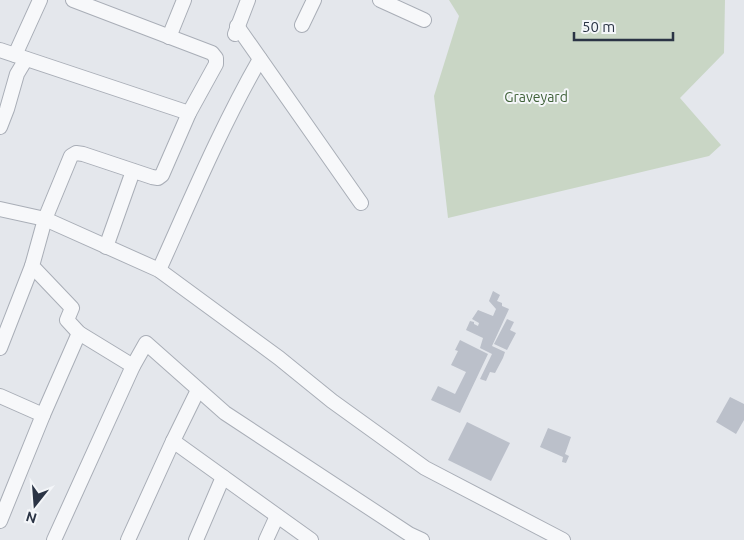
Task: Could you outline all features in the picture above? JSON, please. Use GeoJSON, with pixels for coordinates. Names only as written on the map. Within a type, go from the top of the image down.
{"type":"FeatureCollection","features":[{"type":"Feature","properties":{"kind":"street"},"geometry":{"type":"LineString","coordinates":[[0,127],[40,0]]}},
{"type":"Feature","properties":{"kind":"street"},"geometry":{"type":"LineString","coordinates":[[0,348],[32,266],[45,219],[71,156],[76,153],[82,154],[158,178],[162,175],[189,113],[216,64],[216,58],[212,53],[73,0]]}},
{"type":"Feature","properties":{"kind":"street"},"geometry":{"type":"LineString","coordinates":[[169,37],[184,0]]}},
{"type":"Feature","properties":{"kind":"street"},"geometry":{"type":"LineString","coordinates":[[248,0],[235,32],[260,59],[361,203]]}},
{"type":"Feature","properties":{"kind":"street"},"geometry":{"type":"LineString","coordinates":[[302,25],[314,0]]}},
{"type":"Feature","properties":{"kind":"street"},"geometry":{"type":"LineString","coordinates":[[380,0],[424,20]]}},
{"type":"Feature","properties":{"kind":"street"},"geometry":{"type":"LineString","coordinates":[[0,50],[189,113]]}},
{"type":"Feature","properties":{"kind":"street"},"geometry":{"type":"LineString","coordinates":[[159,270],[214,148],[240,94],[260,59]]}},
{"type":"Feature","properties":{"kind":"street"},"geometry":{"type":"LineString","coordinates":[[106,247],[133,171]]}},
{"type":"Feature","properties":{"kind":"street"},"geometry":{"type":"LineString","coordinates":[[0,208],[45,219],[159,270],[279,358],[332,401],[425,468],[563,540]]}},
{"type":"Feature","properties":{"kind":"street"},"geometry":{"type":"LineString","coordinates":[[32,266],[72,308],[67,320],[79,333],[133,366]]}},
{"type":"Feature","properties":{"kind":"street"},"geometry":{"type":"LineString","coordinates":[[0,522],[42,415],[79,333]]}},
{"type":"Feature","properties":{"kind":"street"},"geometry":{"type":"LineString","coordinates":[[54,540],[133,366],[146,343],[225,414],[412,538]]}},
{"type":"Feature","properties":{"kind":"street"},"geometry":{"type":"LineString","coordinates":[[128,540],[198,390]]}},
{"type":"Feature","properties":{"kind":"street"},"geometry":{"type":"LineString","coordinates":[[0,396],[42,415]]}},
{"type":"Feature","properties":{"kind":"street"},"geometry":{"type":"LineString","coordinates":[[173,442],[311,540]]}},
{"type":"Feature","properties":{"kind":"street"},"geometry":{"type":"LineString","coordinates":[[196,540],[223,477]]}},
{"type":"Feature","properties":{"kind":"street"},"geometry":{"type":"LineString","coordinates":[[266,540],[277,516]]}},
{"type":"Feature","properties":{"kind":"green space","name":"Graveyard"},"geometry":{"type":"Polygon","coordinates":[[[449,0],[725,0],[724,53],[680,98],[721,145],[709,156],[448,218],[434,96],[459,16],[449,0]]]}},
{"type":"Feature","properties":{"kind":"building"},"geometry":{"type":"Polygon","coordinates":[[[493,291],[500,295],[497,301],[509,309],[492,346],[505,352],[495,373],[490,372],[486,381],[480,379],[492,354],[480,348],[483,338],[466,330],[470,321],[478,326],[479,323],[472,319],[478,310],[493,316],[496,309],[489,301],[493,291]]]}},
{"type":"Feature","properties":{"kind":"building"},"geometry":{"type":"Polygon","coordinates":[[[507,319],[514,322],[510,330],[516,333],[507,350],[494,344],[507,319]]]}},
{"type":"Feature","properties":{"kind":"building"},"geometry":{"type":"Polygon","coordinates":[[[460,340],[488,354],[460,413],[431,400],[438,386],[455,394],[466,372],[451,365],[458,351],[455,350],[460,340]]]}},
{"type":"Feature","properties":{"kind":"building"},"geometry":{"type":"Polygon","coordinates":[[[730,397],[744,404],[744,420],[736,434],[716,422],[730,397]]]}},
{"type":"Feature","properties":{"kind":"building"},"geometry":{"type":"Polygon","coordinates":[[[467,422],[510,443],[491,481],[448,460],[467,422]]]}},
{"type":"Feature","properties":{"kind":"building"},"geometry":{"type":"Polygon","coordinates":[[[548,428],[571,437],[565,454],[569,456],[566,463],[562,462],[563,457],[540,447],[548,428]]]}}]}
